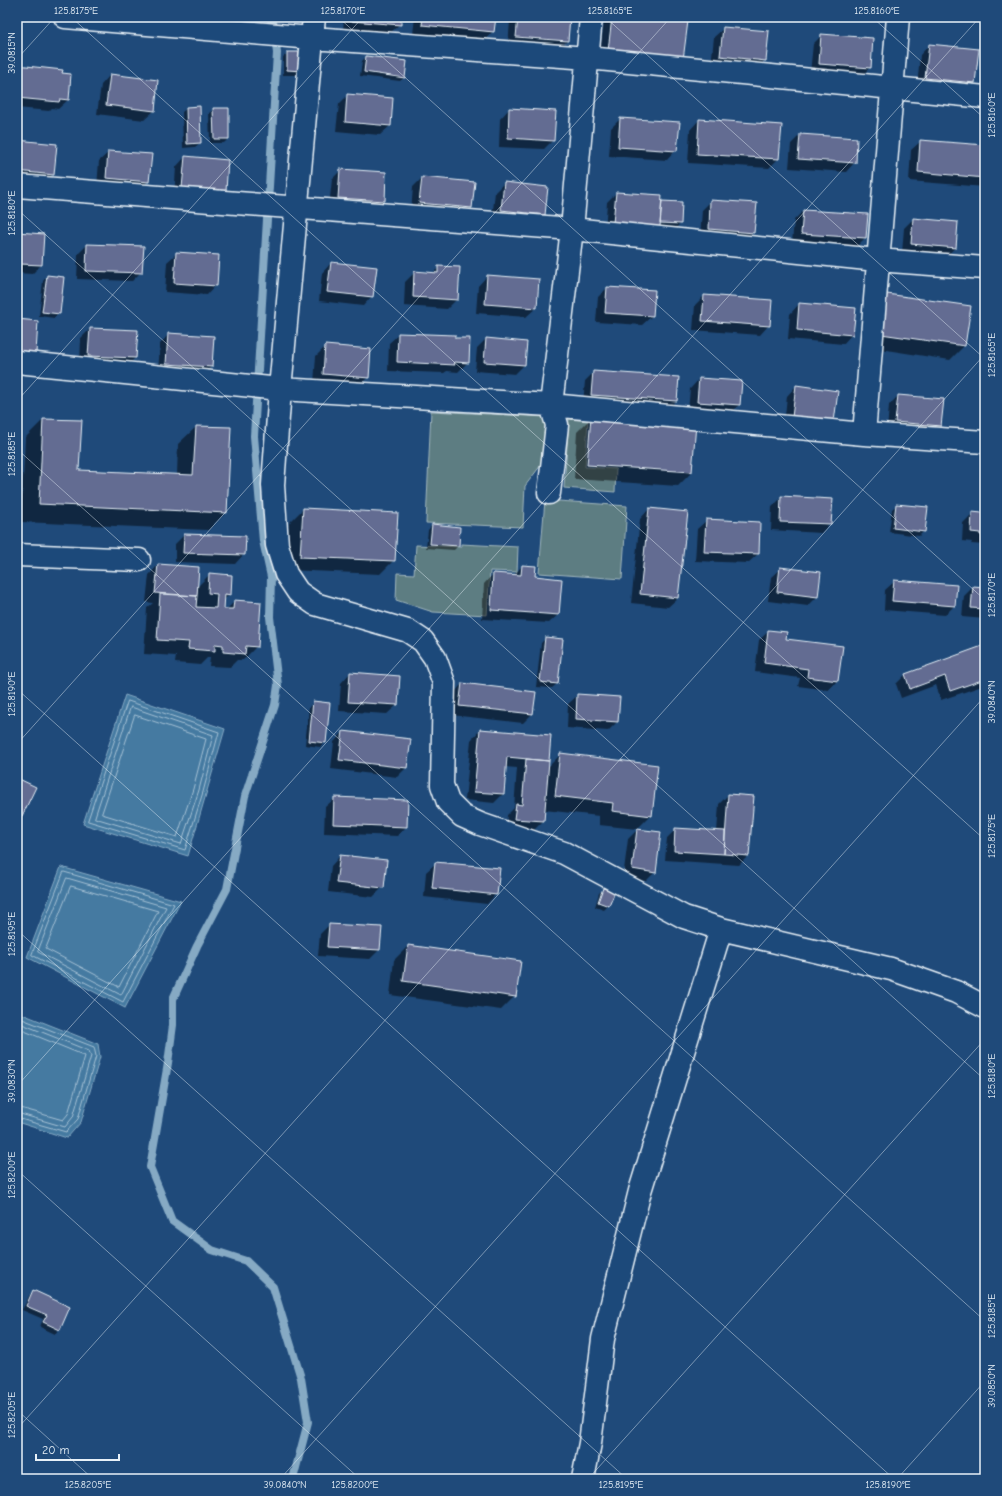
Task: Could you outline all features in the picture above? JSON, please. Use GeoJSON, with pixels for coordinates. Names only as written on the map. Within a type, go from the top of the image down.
{"type":"FeatureCollection","features":[{"type":"Feature","properties":{"kind":"street"},"geometry":{"type":"LineString","coordinates":[[65,17],[278,35],[313,27],[588,58],[985,97]]}},
{"type":"Feature","properties":{"kind":"street"},"geometry":{"type":"LineString","coordinates":[[549,493],[557,425],[551,405],[572,229],[591,17]]}},
{"type":"Feature","properties":{"kind":"street"},"geometry":{"type":"LineString","coordinates":[[864,434],[898,17]]}},
{"type":"Feature","properties":{"kind":"street"},"geometry":{"type":"LineString","coordinates":[[313,27],[265,387],[276,545],[286,574],[298,592],[315,604],[408,631],[423,641],[435,658],[444,684],[442,785],[448,802],[462,816],[480,824],[564,853],[684,917],[721,929],[891,969],[956,992],[985,1007]]}},
{"type":"Feature","properties":{"kind":"street"},"geometry":{"type":"LineString","coordinates":[[17,186],[572,229],[877,260],[985,268]]}},
{"type":"Feature","properties":{"kind":"street"},"geometry":{"type":"LineString","coordinates":[[17,362],[265,387],[551,405],[864,434],[985,442]]}},
{"type":"Feature","properties":{"kind":"street"},"geometry":{"type":"LineString","coordinates":[[17,555],[139,560]]}},
{"type":"Feature","properties":{"kind":"street"},"geometry":{"type":"LineString","coordinates":[[583,1479],[590,1443],[603,1339],[640,1191],[721,929]]}},
{"type":"Feature","properties":{"kind":"green space"},"geometry":{"type":"Polygon","coordinates":[[[431,411],[546,417],[544,461],[525,486],[523,527],[426,523],[431,411]]]}},
{"type":"Feature","properties":{"kind":"green space"},"geometry":{"type":"Polygon","coordinates":[[[569,419],[588,421],[585,467],[616,469],[615,492],[564,488],[569,419]]]}},
{"type":"Feature","properties":{"kind":"green space"},"geometry":{"type":"Polygon","coordinates":[[[545,500],[627,506],[622,579],[539,573],[545,500]]]}},
{"type":"Feature","properties":{"kind":"green space"},"geometry":{"type":"Polygon","coordinates":[[[461,544],[518,547],[517,572],[490,571],[487,615],[433,612],[396,600],[397,573],[414,574],[416,545],[461,547],[461,544]]]}},
{"type":"Feature","properties":{"kind":"water"},"geometry":{"type":"Polygon","coordinates":[[[125,695],[225,729],[188,856],[83,824],[125,695]]]}},
{"type":"Feature","properties":{"kind":"water"},"geometry":{"type":"Polygon","coordinates":[[[61,867],[181,901],[125,1008],[27,957],[61,867]]]}},
{"type":"Feature","properties":{"kind":"water"},"geometry":{"type":"Polygon","coordinates":[[[17,1012],[98,1044],[100,1057],[81,1122],[67,1138],[17,1122],[17,1012]]]}},
{"type":"Feature","properties":{"kind":"building"},"geometry":{"type":"Polygon","coordinates":[[[352,17],[401,17],[401,25],[351,21],[352,17]]]}},
{"type":"Feature","properties":{"kind":"building"},"geometry":{"type":"Polygon","coordinates":[[[423,17],[496,17],[494,32],[422,25],[423,17]]]}},
{"type":"Feature","properties":{"kind":"building"},"geometry":{"type":"Polygon","coordinates":[[[518,17],[570,17],[568,41],[516,37],[518,17]]]}},
{"type":"Feature","properties":{"kind":"building"},"geometry":{"type":"Polygon","coordinates":[[[612,17],[656,17],[688,21],[683,60],[608,51],[612,17]]]}},
{"type":"Feature","properties":{"kind":"building"},"geometry":{"type":"Polygon","coordinates":[[[723,27],[769,31],[766,61],[720,56],[723,27]]]}},
{"type":"Feature","properties":{"kind":"building"},"geometry":{"type":"Polygon","coordinates":[[[821,34],[873,38],[871,68],[819,64],[821,34]]]}},
{"type":"Feature","properties":{"kind":"building"},"geometry":{"type":"Polygon","coordinates":[[[929,44],[979,49],[975,83],[925,78],[929,44]]]}},
{"type":"Feature","properties":{"kind":"building"},"geometry":{"type":"Polygon","coordinates":[[[287,52],[303,52],[302,71],[287,70],[287,52]]]}},
{"type":"Feature","properties":{"kind":"building"},"geometry":{"type":"Polygon","coordinates":[[[366,56],[407,61],[405,78],[364,72],[366,56]]]}},
{"type":"Feature","properties":{"kind":"building"},"geometry":{"type":"Polygon","coordinates":[[[17,65],[63,70],[62,73],[71,74],[69,100],[60,99],[59,102],[17,98],[17,65]]]}},
{"type":"Feature","properties":{"kind":"building"},"geometry":{"type":"Polygon","coordinates":[[[110,74],[158,80],[155,111],[106,105],[110,74]]]}},
{"type":"Feature","properties":{"kind":"building"},"geometry":{"type":"Polygon","coordinates":[[[347,94],[393,98],[391,126],[345,122],[347,94]]]}},
{"type":"Feature","properties":{"kind":"building"},"geometry":{"type":"Polygon","coordinates":[[[200,106],[201,143],[187,144],[186,107],[200,106]]]}},
{"type":"Feature","properties":{"kind":"building"},"geometry":{"type":"Polygon","coordinates":[[[213,108],[229,108],[229,139],[214,139],[213,108]]]}},
{"type":"Feature","properties":{"kind":"building"},"geometry":{"type":"Polygon","coordinates":[[[509,108],[556,111],[554,141],[508,138],[509,108]]]}},
{"type":"Feature","properties":{"kind":"building"},"geometry":{"type":"Polygon","coordinates":[[[620,118],[680,122],[677,151],[618,147],[620,118]]]}},
{"type":"Feature","properties":{"kind":"building"},"geometry":{"type":"Polygon","coordinates":[[[699,119],[782,125],[779,159],[697,154],[699,119]]]}},
{"type":"Feature","properties":{"kind":"building"},"geometry":{"type":"Polygon","coordinates":[[[800,134],[857,138],[856,163],[798,159],[800,134]]]}},
{"type":"Feature","properties":{"kind":"building"},"geometry":{"type":"Polygon","coordinates":[[[17,140],[57,144],[54,175],[17,171],[17,140]]]}},
{"type":"Feature","properties":{"kind":"building"},"geometry":{"type":"Polygon","coordinates":[[[920,140],[985,145],[985,178],[918,172],[920,140]]]}},
{"type":"Feature","properties":{"kind":"building"},"geometry":{"type":"Polygon","coordinates":[[[108,151],[152,154],[149,182],[106,178],[108,151]]]}},
{"type":"Feature","properties":{"kind":"building"},"geometry":{"type":"Polygon","coordinates":[[[185,156],[228,160],[226,191],[182,188],[185,156]]]}},
{"type":"Feature","properties":{"kind":"building"},"geometry":{"type":"Polygon","coordinates":[[[340,169],[386,172],[385,201],[338,198],[340,169]]]}},
{"type":"Feature","properties":{"kind":"building"},"geometry":{"type":"Polygon","coordinates":[[[422,177],[475,182],[472,208],[419,203],[422,177]]]}},
{"type":"Feature","properties":{"kind":"building"},"geometry":{"type":"Polygon","coordinates":[[[504,182],[548,187],[545,215],[501,210],[504,182]]]}},
{"type":"Feature","properties":{"kind":"building"},"geometry":{"type":"Polygon","coordinates":[[[616,192],[662,195],[660,227],[613,223],[616,192]]]}},
{"type":"Feature","properties":{"kind":"building"},"geometry":{"type":"Polygon","coordinates":[[[710,200],[757,203],[754,233],[709,229],[710,200]]]}},
{"type":"Feature","properties":{"kind":"building"},"geometry":{"type":"Polygon","coordinates":[[[662,201],[682,202],[681,224],[660,223],[662,201]]]}},
{"type":"Feature","properties":{"kind":"building"},"geometry":{"type":"Polygon","coordinates":[[[803,210],[868,214],[866,238],[801,234],[803,210]]]}},
{"type":"Feature","properties":{"kind":"building"},"geometry":{"type":"Polygon","coordinates":[[[913,218],[958,222],[956,248],[911,244],[913,218]]]}},
{"type":"Feature","properties":{"kind":"building"},"geometry":{"type":"Polygon","coordinates":[[[17,232],[44,234],[42,265],[20,264],[20,261],[17,261],[17,232]]]}},
{"type":"Feature","properties":{"kind":"building"},"geometry":{"type":"Polygon","coordinates":[[[87,244],[144,246],[142,273],[86,271],[87,244]]]}},
{"type":"Feature","properties":{"kind":"building"},"geometry":{"type":"Polygon","coordinates":[[[176,252],[219,255],[217,286],[174,283],[176,252]]]}},
{"type":"Feature","properties":{"kind":"building"},"geometry":{"type":"Polygon","coordinates":[[[331,262],[377,267],[373,297],[327,292],[331,262]]]}},
{"type":"Feature","properties":{"kind":"building"},"geometry":{"type":"Polygon","coordinates":[[[438,266],[460,267],[458,300],[413,297],[414,271],[438,273],[438,266]]]}},
{"type":"Feature","properties":{"kind":"building"},"geometry":{"type":"Polygon","coordinates":[[[47,275],[64,277],[60,314],[42,312],[47,275]]]}},
{"type":"Feature","properties":{"kind":"building"},"geometry":{"type":"Polygon","coordinates":[[[487,275],[539,279],[537,308],[485,304],[487,275]]]}},
{"type":"Feature","properties":{"kind":"building"},"geometry":{"type":"Polygon","coordinates":[[[607,287],[655,290],[653,316],[605,313],[607,287]]]}},
{"type":"Feature","properties":{"kind":"building"},"geometry":{"type":"Polygon","coordinates":[[[887,294],[971,306],[965,346],[881,334],[887,294]]]}},
{"type":"Feature","properties":{"kind":"building"},"geometry":{"type":"Polygon","coordinates":[[[704,295],[772,300],[770,326],[702,321],[704,295]]]}},
{"type":"Feature","properties":{"kind":"building"},"geometry":{"type":"Polygon","coordinates":[[[799,303],[856,308],[853,335],[797,330],[799,303]]]}},
{"type":"Feature","properties":{"kind":"building"},"geometry":{"type":"Polygon","coordinates":[[[17,319],[38,321],[36,353],[17,352],[17,319]]]}},
{"type":"Feature","properties":{"kind":"building"},"geometry":{"type":"Polygon","coordinates":[[[90,328],[138,330],[136,358],[88,356],[90,328]]]}},
{"type":"Feature","properties":{"kind":"building"},"geometry":{"type":"Polygon","coordinates":[[[168,333],[214,336],[212,367],[166,364],[168,333]]]}},
{"type":"Feature","properties":{"kind":"building"},"geometry":{"type":"Polygon","coordinates":[[[398,333],[455,335],[455,338],[470,338],[469,363],[454,362],[455,365],[397,362],[398,333]]]}},
{"type":"Feature","properties":{"kind":"building"},"geometry":{"type":"Polygon","coordinates":[[[486,338],[527,342],[525,365],[484,362],[486,338]]]}},
{"type":"Feature","properties":{"kind":"building"},"geometry":{"type":"Polygon","coordinates":[[[325,345],[371,349],[369,378],[323,374],[325,345]]]}},
{"type":"Feature","properties":{"kind":"building"},"geometry":{"type":"Polygon","coordinates":[[[593,371],[679,377],[677,401],[591,395],[593,371]]]}},
{"type":"Feature","properties":{"kind":"building"},"geometry":{"type":"Polygon","coordinates":[[[699,378],[742,381],[740,405],[697,402],[699,378]]]}},
{"type":"Feature","properties":{"kind":"building"},"geometry":{"type":"Polygon","coordinates":[[[796,385],[838,391],[834,422],[792,417],[796,385]]]}},
{"type":"Feature","properties":{"kind":"building"},"geometry":{"type":"Polygon","coordinates":[[[898,395],[944,399],[941,426],[895,422],[898,395]]]}},
{"type":"Feature","properties":{"kind":"building"},"geometry":{"type":"Polygon","coordinates":[[[591,417],[696,424],[692,472],[587,465],[591,417]]]}},
{"type":"Feature","properties":{"kind":"building"},"geometry":{"type":"Polygon","coordinates":[[[43,419],[82,420],[79,470],[193,475],[196,426],[231,427],[227,513],[39,504],[43,419]]]}},
{"type":"Feature","properties":{"kind":"building"},"geometry":{"type":"Polygon","coordinates":[[[781,496],[833,499],[831,524],[780,522],[781,496]]]}},
{"type":"Feature","properties":{"kind":"building"},"geometry":{"type":"Polygon","coordinates":[[[896,504],[928,507],[925,532],[893,528],[896,504]]]}},
{"type":"Feature","properties":{"kind":"building"},"geometry":{"type":"Polygon","coordinates":[[[303,508],[398,513],[395,561],[300,557],[303,508]]]}},
{"type":"Feature","properties":{"kind":"building"},"geometry":{"type":"Polygon","coordinates":[[[649,508],[688,512],[678,598],[640,594],[649,508]]]}},
{"type":"Feature","properties":{"kind":"building"},"geometry":{"type":"Polygon","coordinates":[[[983,510],[985,510],[985,535],[980,535],[980,533],[971,532],[972,512],[982,513],[983,510]]]}},
{"type":"Feature","properties":{"kind":"building"},"geometry":{"type":"Polygon","coordinates":[[[706,519],[760,522],[759,554],[704,552],[706,519]]]}},
{"type":"Feature","properties":{"kind":"building"},"geometry":{"type":"Polygon","coordinates":[[[432,524],[460,527],[459,546],[430,544],[432,524]]]}},
{"type":"Feature","properties":{"kind":"building"},"geometry":{"type":"Polygon","coordinates":[[[184,534],[246,536],[245,555],[183,553],[184,534]]]}},
{"type":"Feature","properties":{"kind":"building"},"geometry":{"type":"Polygon","coordinates":[[[158,564],[199,567],[197,596],[155,593],[158,564]]]}},
{"type":"Feature","properties":{"kind":"building"},"geometry":{"type":"Polygon","coordinates":[[[522,565],[536,566],[535,576],[562,579],[559,615],[491,610],[493,573],[521,575],[522,565]]]}},
{"type":"Feature","properties":{"kind":"building"},"geometry":{"type":"Polygon","coordinates":[[[780,567],[821,572],[818,597],[777,592],[780,567]]]}},
{"type":"Feature","properties":{"kind":"building"},"geometry":{"type":"Polygon","coordinates":[[[209,573],[232,575],[231,595],[225,594],[224,609],[233,609],[234,600],[261,602],[258,647],[246,646],[245,654],[223,652],[223,645],[215,644],[215,651],[188,649],[189,642],[157,640],[160,594],[197,596],[196,607],[216,608],[217,594],[208,593],[209,573]]]}},
{"type":"Feature","properties":{"kind":"building"},"geometry":{"type":"Polygon","coordinates":[[[894,580],[957,585],[955,606],[892,601],[894,580]]]}},
{"type":"Feature","properties":{"kind":"building"},"geometry":{"type":"Polygon","coordinates":[[[973,586],[985,587],[985,609],[971,608],[973,586]]]}},
{"type":"Feature","properties":{"kind":"building"},"geometry":{"type":"Polygon","coordinates":[[[768,630],[787,632],[786,639],[843,646],[838,681],[807,677],[808,669],[764,663],[768,630]]]}},
{"type":"Feature","properties":{"kind":"building"},"geometry":{"type":"Polygon","coordinates":[[[545,637],[563,639],[558,684],[540,682],[545,637]]]}},
{"type":"Feature","properties":{"kind":"building"},"geometry":{"type":"Polygon","coordinates":[[[985,645],[985,679],[950,691],[945,676],[910,689],[905,674],[985,645]]]}},
{"type":"Feature","properties":{"kind":"building"},"geometry":{"type":"Polygon","coordinates":[[[350,672],[400,676],[398,705],[348,702],[350,672]]]}},
{"type":"Feature","properties":{"kind":"building"},"geometry":{"type":"Polygon","coordinates":[[[462,683],[536,692],[533,714],[459,706],[462,683]]]}},
{"type":"Feature","properties":{"kind":"building"},"geometry":{"type":"Polygon","coordinates":[[[577,694],[620,697],[618,722],[576,719],[577,694]]]}},
{"type":"Feature","properties":{"kind":"building"},"geometry":{"type":"Polygon","coordinates":[[[313,701],[330,703],[326,743],[309,741],[313,701]]]}},
{"type":"Feature","properties":{"kind":"building"},"geometry":{"type":"Polygon","coordinates":[[[480,729],[551,735],[549,761],[507,757],[504,794],[474,792],[480,729]]]}},
{"type":"Feature","properties":{"kind":"building"},"geometry":{"type":"Polygon","coordinates":[[[343,731],[411,739],[407,768],[339,760],[343,731]]]}},
{"type":"Feature","properties":{"kind":"building"},"geometry":{"type":"Polygon","coordinates":[[[560,753],[658,765],[652,816],[612,811],[613,803],[555,796],[560,753]]]}},
{"type":"Feature","properties":{"kind":"building"},"geometry":{"type":"Polygon","coordinates":[[[526,759],[549,761],[544,821],[514,819],[516,804],[522,805],[526,759]]]}},
{"type":"Feature","properties":{"kind":"building"},"geometry":{"type":"Polygon","coordinates":[[[17,778],[36,787],[22,816],[17,814],[17,778]]]}},
{"type":"Feature","properties":{"kind":"building"},"geometry":{"type":"Polygon","coordinates":[[[728,794],[754,796],[749,856],[724,854],[728,794]]]}},
{"type":"Feature","properties":{"kind":"building"},"geometry":{"type":"Polygon","coordinates":[[[334,797],[408,800],[407,827],[333,824],[334,797]]]}},
{"type":"Feature","properties":{"kind":"building"},"geometry":{"type":"Polygon","coordinates":[[[675,828],[725,831],[724,854],[674,851],[675,828]]]}},
{"type":"Feature","properties":{"kind":"building"},"geometry":{"type":"Polygon","coordinates":[[[637,829],[661,832],[656,873],[632,869],[637,829]]]}},
{"type":"Feature","properties":{"kind":"building"},"geometry":{"type":"Polygon","coordinates":[[[340,855],[387,860],[384,888],[336,883],[340,855]]]}},
{"type":"Feature","properties":{"kind":"building"},"geometry":{"type":"Polygon","coordinates":[[[435,862],[500,868],[497,895],[432,888],[435,862]]]}},
{"type":"Feature","properties":{"kind":"building"},"geometry":{"type":"Polygon","coordinates":[[[603,888],[615,892],[609,906],[598,902],[603,888]]]}},
{"type":"Feature","properties":{"kind":"building"},"geometry":{"type":"Polygon","coordinates":[[[329,924],[382,927],[380,950],[327,947],[329,924]]]}},
{"type":"Feature","properties":{"kind":"building"},"geometry":{"type":"Polygon","coordinates":[[[408,945],[521,961],[516,997],[403,981],[408,945]]]}},
{"type":"Feature","properties":{"kind":"building"},"geometry":{"type":"Polygon","coordinates":[[[33,1290],[70,1307],[60,1330],[43,1322],[47,1315],[26,1306],[33,1290]]]}},
{"type":"Feature","properties":{"kind":"waterway"},"geometry":{"type":"LineString","coordinates":[[269,17],[273,22],[277,53],[254,436],[263,541],[271,577],[270,617],[278,685],[275,705],[245,796],[227,889],[197,946],[173,999],[173,1025],[168,1063],[150,1167],[172,1221],[212,1250],[246,1261],[273,1287],[301,1378],[308,1422],[293,1479]]}}]}
